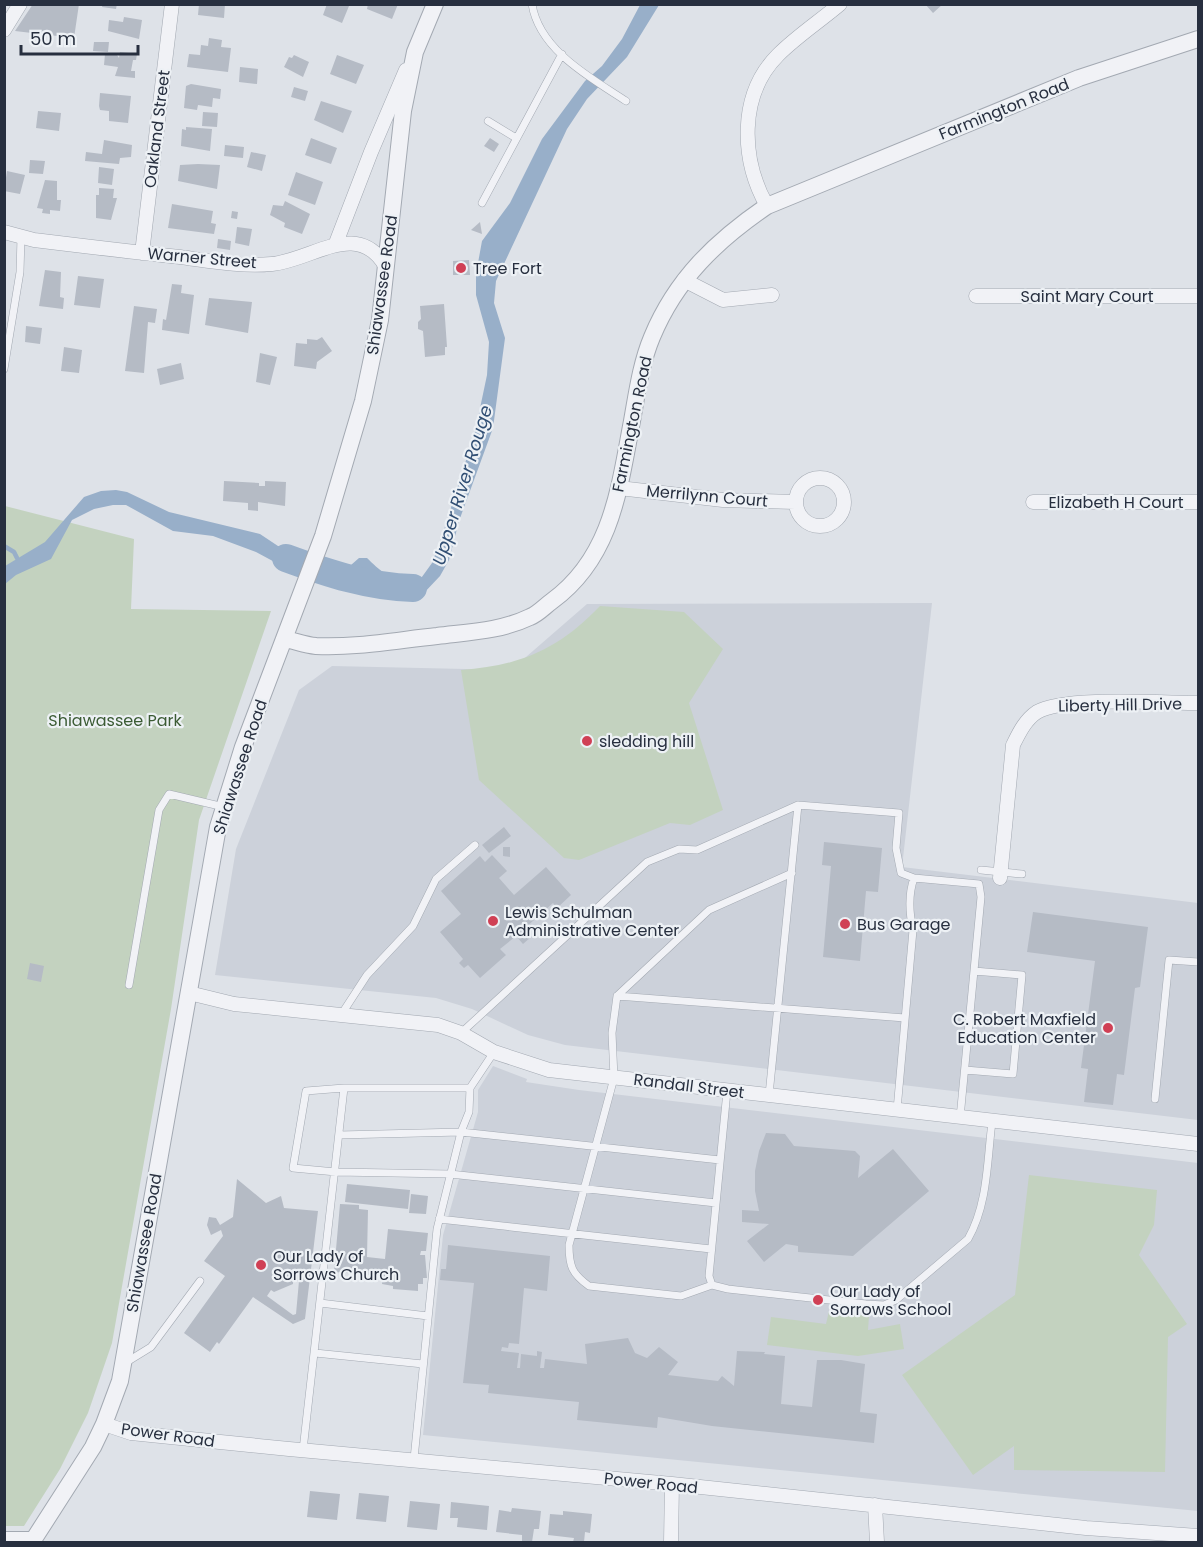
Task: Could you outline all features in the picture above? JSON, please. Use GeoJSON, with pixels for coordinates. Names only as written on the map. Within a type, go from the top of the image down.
{"type":"FeatureCollection","features":[{"type":"Feature","properties":{"kind":"street"},"geometry":{"type":"LineString","coordinates":[[4,30],[20,4]]}},
{"type":"Feature","properties":{"kind":"street","name":"Oakland Street"},"geometry":{"type":"LineString","coordinates":[[142,253],[172,4]]}},
{"type":"Feature","properties":{"kind":"street","name":"Shiawassee Road"},"geometry":{"type":"LineString","coordinates":[[336,243],[371,152],[435,4]]}},
{"type":"Feature","properties":{"kind":"street"},"geometry":{"type":"LineString","coordinates":[[766,207],[748,160],[746,133],[757,87],[778,55],[840,4]]}},
{"type":"Feature","properties":{"kind":"street","name":"Farmington Road"},"geometry":{"type":"LineString","coordinates":[[285,639],[315,646],[387,642],[490,630],[531,617],[561,595],[592,561],[609,522],[619,488],[642,372],[651,339],[665,309],[684,280],[726,235],[766,207],[1079,78],[1198,39]]}},
{"type":"Feature","properties":{"kind":"street","name":"Shiawassee Road"},"geometry":{"type":"LineString","coordinates":[[33,1541],[104,1424],[123,1364],[198,931],[224,807],[323,536],[363,401],[380,320],[404,111],[415,52]]}},
{"type":"Feature","properties":{"kind":"street","name":"Warner Street"},"geometry":{"type":"LineString","coordinates":[[4,232],[21,237],[237,264],[272,264],[296,259],[336,243],[369,246],[386,267]]}},
{"type":"Feature","properties":{"kind":"street"},"geometry":{"type":"LineString","coordinates":[[684,280],[723,300],[772,295]]}},
{"type":"Feature","properties":{"kind":"street","name":"Saint Mary Court"},"geometry":{"type":"LineString","coordinates":[[976,296],[1198,296]]}},
{"type":"Feature","properties":{"kind":"street","name":"Merrilynn Court"},"geometry":{"type":"LineString","coordinates":[[619,488],[723,500],[795,502]]}},
{"type":"Feature","properties":{"kind":"street","name":"Elizabeth H Court"},"geometry":{"type":"LineString","coordinates":[[1033,502],[1198,502]]}},
{"type":"Feature","properties":{"kind":"street","name":"Liberty Hill Drive"},"geometry":{"type":"LineString","coordinates":[[1001,875],[1013,745],[1021,729],[1037,712],[1061,704],[1198,703]]}},
{"type":"Feature","properties":{"kind":"street","name":"Randall Street"},"geometry":{"type":"LineString","coordinates":[[189,993],[234,1004],[438,1025],[461,1033],[495,1052],[549,1070],[1198,1144]]}},
{"type":"Feature","properties":{"kind":"street","name":"Power Road"},"geometry":{"type":"LineString","coordinates":[[104,1424],[131,1433],[875,1505],[1086,1535],[1198,1536]]}},
{"type":"Feature","properties":{"kind":"street"},"geometry":{"type":"LineString","coordinates":[[671,1542],[672,1485]]}},
{"type":"Feature","properties":{"kind":"street"},"geometry":{"type":"LineString","coordinates":[[875,1505],[877,1542]]}},
{"type":"Feature","properties":{"kind":"street"},"geometry":{"type":"LineString","coordinates":[[4,1539],[33,1541]]}},
{"type":"Feature","properties":{"kind":"lane"},"geometry":{"type":"LineString","coordinates":[[532,4],[543,33],[562,54],[626,101]]}},
{"type":"Feature","properties":{"kind":"lane"},"geometry":{"type":"LineString","coordinates":[[482,203],[562,54]]}},
{"type":"Feature","properties":{"kind":"lane"},"geometry":{"type":"LineString","coordinates":[[488,121],[516,138]]}},
{"type":"Feature","properties":{"kind":"lane"},"geometry":{"type":"LineString","coordinates":[[4,369],[20,272],[21,237]]}},
{"type":"Feature","properties":{"kind":"lane"},"geometry":{"type":"LineString","coordinates":[[129,985],[159,810],[169,794],[224,807]]}},
{"type":"Feature","properties":{"kind":"lane"},"geometry":{"type":"LineString","coordinates":[[768,1096],[798,805]]}},
{"type":"Feature","properties":{"kind":"lane"},"geometry":{"type":"LineString","coordinates":[[461,1033],[647,862],[679,849],[698,850],[798,805],[899,813],[897,862],[901,873],[914,878],[979,884],[981,897],[960,1118]]}},
{"type":"Feature","properties":{"kind":"lane"},"geometry":{"type":"LineString","coordinates":[[341,1015],[367,975],[413,926],[436,879],[475,845]]}},
{"type":"Feature","properties":{"kind":"lane"},"geometry":{"type":"LineString","coordinates":[[981,870],[1001,875],[1022,874]]}},
{"type":"Feature","properties":{"kind":"lane"},"geometry":{"type":"LineString","coordinates":[[792,873],[709,910],[617,996],[612,1033],[614,1078],[572,1235],[569,1266],[576,1277],[589,1286],[681,1296],[712,1285],[728,1289],[884,1305],[896,1300],[964,1243],[975,1226],[981,1210],[992,1122]]}},
{"type":"Feature","properties":{"kind":"lane"},"geometry":{"type":"LineString","coordinates":[[897,1111],[913,930],[909,913],[910,888],[914,878]]}},
{"type":"Feature","properties":{"kind":"lane"},"geometry":{"type":"LineString","coordinates":[[1155,1099],[1169,960],[1198,962]]}},
{"type":"Feature","properties":{"kind":"lane"},"geometry":{"type":"LineString","coordinates":[[965,1070],[1012,1074],[1022,975],[974,971]]}},
{"type":"Feature","properties":{"kind":"lane"},"geometry":{"type":"LineString","coordinates":[[617,996],[905,1018]]}},
{"type":"Feature","properties":{"kind":"lane"},"geometry":{"type":"LineString","coordinates":[[414,1459],[439,1219],[461,1132],[470,1112],[470,1088],[495,1052]]}},
{"type":"Feature","properties":{"kind":"lane"},"geometry":{"type":"LineString","coordinates":[[470,1088],[344,1088],[306,1091],[293,1168],[336,1172],[450,1174],[716,1203]]}},
{"type":"Feature","properties":{"kind":"lane"},"geometry":{"type":"LineString","coordinates":[[303,1450],[344,1088]]}},
{"type":"Feature","properties":{"kind":"lane"},"geometry":{"type":"LineString","coordinates":[[712,1285],[709,1276],[711,1250],[727,1091]]}},
{"type":"Feature","properties":{"kind":"lane"},"geometry":{"type":"LineString","coordinates":[[339,1135],[461,1132],[596,1144],[720,1160]]}},
{"type":"Feature","properties":{"kind":"lane"},"geometry":{"type":"LineString","coordinates":[[439,1219],[711,1250]]}},
{"type":"Feature","properties":{"kind":"lane"},"geometry":{"type":"LineString","coordinates":[[123,1364],[151,1347],[200,1281]]}},
{"type":"Feature","properties":{"kind":"lane"},"geometry":{"type":"LineString","coordinates":[[320,1303],[428,1316]]}},
{"type":"Feature","properties":{"kind":"lane"},"geometry":{"type":"LineString","coordinates":[[315,1353],[423,1364]]}},
{"type":"Feature","properties":{"kind":"shaded area"},"geometry":{"type":"Polygon","coordinates":[[[932,603],[902,867],[1198,903],[1198,1120],[565,1045],[528,1035],[472,1009],[436,998],[215,975],[236,849],[299,690],[332,666],[511,670],[587,604],[932,603]]]}},
{"type":"Feature","properties":{"kind":"shaded area","name":"Our Lady of Sorrows School"},"geometry":{"type":"Polygon","coordinates":[[[493,1066],[527,1079],[526,1082],[579,1090],[1198,1163],[1198,1511],[423,1435],[443,1235],[478,1112],[478,1090],[493,1066]]]}},
{"type":"Feature","properties":{"kind":"green space","name":"Shiawassee Park"},"geometry":{"type":"Polygon","coordinates":[[[5,506],[134,539],[131,609],[271,611],[199,820],[171,1009],[112,1343],[88,1413],[60,1469],[24,1526],[5,1526],[5,506]]]}},
{"type":"Feature","properties":{"kind":"green space","name":"sledding hill"},"geometry":{"type":"Polygon","coordinates":[[[600,606],[684,612],[723,649],[689,703],[723,810],[690,825],[670,823],[579,860],[564,858],[479,780],[461,670],[502,664],[537,653],[569,634],[600,606]]]}},
{"type":"Feature","properties":{"kind":"green space"},"geometry":{"type":"Polygon","coordinates":[[[1029,1175],[1157,1190],[1154,1225],[1139,1255],[1187,1324],[1168,1337],[1165,1472],[1014,1470],[1014,1446],[973,1475],[902,1375],[1015,1295],[1029,1175]]]}},
{"type":"Feature","properties":{"kind":"green space"},"geometry":{"type":"Polygon","coordinates":[[[829,1311],[869,1316],[868,1330],[900,1324],[904,1349],[858,1356],[767,1345],[771,1317],[826,1324],[829,1311]]]}},
{"type":"Feature","properties":{"kind":"water"},"geometry":{"type":"Polygon","coordinates":[[[640,5],[659,5],[627,57],[587,99],[567,129],[496,281],[494,303],[505,338],[493,428],[459,521],[449,560],[440,576],[423,594],[408,597],[387,596],[364,573],[309,571],[282,566],[256,552],[213,536],[173,531],[126,505],[94,509],[72,520],[51,559],[16,575],[5,584],[5,566],[45,542],[84,497],[101,491],[116,490],[127,492],[169,512],[260,534],[278,546],[337,564],[351,565],[359,558],[367,558],[390,577],[404,582],[419,581],[432,563],[442,536],[475,432],[487,375],[489,342],[476,295],[476,274],[482,241],[510,203],[542,139],[585,81],[602,66],[622,39],[640,5]]]}},
{"type":"Feature","properties":{"kind":"building"},"geometry":{"type":"Polygon","coordinates":[[[33,4],[79,4],[74,38],[15,31],[33,4]]]}},
{"type":"Feature","properties":{"kind":"building"},"geometry":{"type":"Polygon","coordinates":[[[103,4],[117,4],[116,9],[102,7],[103,4]]]}},
{"type":"Feature","properties":{"kind":"building"},"geometry":{"type":"Polygon","coordinates":[[[199,4],[225,4],[224,18],[198,15],[199,4]]]}},
{"type":"Feature","properties":{"kind":"building"},"geometry":{"type":"Polygon","coordinates":[[[327,4],[349,6],[342,23],[323,15],[327,4]]]}},
{"type":"Feature","properties":{"kind":"building"},"geometry":{"type":"Polygon","coordinates":[[[368,4],[398,4],[392,19],[367,9],[368,4]]]}},
{"type":"Feature","properties":{"kind":"building"},"geometry":{"type":"Polygon","coordinates":[[[925,4],[943,4],[933,13],[925,4]]]}},
{"type":"Feature","properties":{"kind":"building"},"geometry":{"type":"Polygon","coordinates":[[[124,17],[142,20],[139,39],[108,31],[109,20],[123,22],[124,17]]]}},
{"type":"Feature","properties":{"kind":"building"},"geometry":{"type":"Polygon","coordinates":[[[209,38],[222,40],[221,47],[231,48],[228,72],[187,67],[189,54],[200,55],[201,45],[208,46],[209,38]]]}},
{"type":"Feature","properties":{"kind":"building"},"geometry":{"type":"Polygon","coordinates":[[[94,42],[109,42],[108,52],[93,51],[94,42]]]}},
{"type":"Feature","properties":{"kind":"building"},"geometry":{"type":"Polygon","coordinates":[[[120,52],[137,54],[131,71],[135,71],[135,78],[115,76],[118,67],[104,65],[105,54],[117,55],[119,58],[120,52]]]}},
{"type":"Feature","properties":{"kind":"building"},"geometry":{"type":"Polygon","coordinates":[[[294,55],[309,62],[303,77],[284,67],[289,57],[292,58],[294,55]]]}},
{"type":"Feature","properties":{"kind":"building"},"geometry":{"type":"Polygon","coordinates":[[[337,55],[364,65],[356,84],[330,74],[337,55]]]}},
{"type":"Feature","properties":{"kind":"building"},"geometry":{"type":"Polygon","coordinates":[[[240,67],[258,69],[257,84],[239,82],[240,67]]]}},
{"type":"Feature","properties":{"kind":"building"},"geometry":{"type":"Polygon","coordinates":[[[191,84],[221,89],[220,99],[213,98],[212,107],[198,105],[197,110],[184,108],[186,86],[191,84]]]}},
{"type":"Feature","properties":{"kind":"building"},"geometry":{"type":"Polygon","coordinates":[[[294,87],[308,91],[305,101],[291,97],[294,87]]]}},
{"type":"Feature","properties":{"kind":"building"},"geometry":{"type":"Polygon","coordinates":[[[100,93],[131,96],[128,123],[109,121],[109,111],[100,110],[100,93]]]}},
{"type":"Feature","properties":{"kind":"building"},"geometry":{"type":"Polygon","coordinates":[[[321,101],[352,111],[343,133],[314,120],[321,101]]]}},
{"type":"Feature","properties":{"kind":"building"},"geometry":{"type":"Polygon","coordinates":[[[38,111],[61,113],[59,131],[36,128],[38,111]]]}},
{"type":"Feature","properties":{"kind":"building"},"geometry":{"type":"Polygon","coordinates":[[[203,112],[218,113],[217,127],[202,126],[203,112]]]}},
{"type":"Feature","properties":{"kind":"building"},"geometry":{"type":"Polygon","coordinates":[[[186,127],[212,129],[210,151],[181,146],[182,129],[186,130],[186,127]]]}},
{"type":"Feature","properties":{"kind":"building"},"geometry":{"type":"Polygon","coordinates":[[[311,138],[337,148],[331,164],[305,155],[311,138]]]}},
{"type":"Feature","properties":{"kind":"building"},"geometry":{"type":"Polygon","coordinates":[[[490,138],[499,144],[494,152],[484,146],[490,138]]]}},
{"type":"Feature","properties":{"kind":"building"},"geometry":{"type":"Polygon","coordinates":[[[104,140],[132,145],[131,157],[120,158],[119,164],[85,161],[86,152],[102,154],[104,140]]]}},
{"type":"Feature","properties":{"kind":"building"},"geometry":{"type":"Polygon","coordinates":[[[225,145],[244,147],[243,158],[224,156],[225,145]]]}},
{"type":"Feature","properties":{"kind":"building"},"geometry":{"type":"Polygon","coordinates":[[[251,152],[266,155],[262,171],[247,167],[251,152]]]}},
{"type":"Feature","properties":{"kind":"building"},"geometry":{"type":"Polygon","coordinates":[[[30,160],[45,161],[43,174],[29,173],[30,160]]]}},
{"type":"Feature","properties":{"kind":"building"},"geometry":{"type":"Polygon","coordinates":[[[180,165],[220,165],[217,189],[178,181],[180,165]]]}},
{"type":"Feature","properties":{"kind":"building"},"geometry":{"type":"Polygon","coordinates":[[[99,167],[114,169],[112,185],[98,183],[99,167]]]}},
{"type":"Feature","properties":{"kind":"building"},"geometry":{"type":"Polygon","coordinates":[[[7,171],[25,175],[20,194],[4,191],[7,171]]]}},
{"type":"Feature","properties":{"kind":"building"},"geometry":{"type":"Polygon","coordinates":[[[296,172],[323,182],[315,205],[288,195],[296,172]]]}},
{"type":"Feature","properties":{"kind":"building"},"geometry":{"type":"Polygon","coordinates":[[[45,180],[57,181],[57,200],[61,200],[60,211],[50,210],[50,214],[42,213],[43,209],[37,208],[45,180]]]}},
{"type":"Feature","properties":{"kind":"building"},"geometry":{"type":"Polygon","coordinates":[[[99,188],[114,189],[113,198],[117,198],[111,220],[96,218],[96,195],[99,195],[99,188]]]}},
{"type":"Feature","properties":{"kind":"building"},"geometry":{"type":"Polygon","coordinates":[[[285,201],[310,214],[302,234],[284,227],[285,223],[270,215],[273,205],[283,206],[285,201]]]}},
{"type":"Feature","properties":{"kind":"building"},"geometry":{"type":"Polygon","coordinates":[[[172,204],[213,211],[211,223],[216,224],[214,234],[168,228],[172,204]]]}},
{"type":"Feature","properties":{"kind":"building"},"geometry":{"type":"Polygon","coordinates":[[[232,211],[238,212],[237,219],[231,218],[232,211]]]}},
{"type":"Feature","properties":{"kind":"building"},"geometry":{"type":"Polygon","coordinates":[[[480,222],[482,234],[471,230],[480,222]]]}},
{"type":"Feature","properties":{"kind":"building"},"geometry":{"type":"Polygon","coordinates":[[[237,227],[252,229],[249,246],[235,243],[237,227]]]}},
{"type":"Feature","properties":{"kind":"building"},"geometry":{"type":"Polygon","coordinates":[[[218,239],[231,241],[230,250],[217,248],[218,239]]]}},
{"type":"Feature","properties":{"kind":"building","name":"Tree Fort"},"geometry":{"type":"Polygon","coordinates":[[[469,260],[470,275],[453,275],[453,261],[469,260]]]}},
{"type":"Feature","properties":{"kind":"building"},"geometry":{"type":"Polygon","coordinates":[[[45,270],[61,272],[60,297],[64,298],[63,309],[39,306],[45,270]]]}},
{"type":"Feature","properties":{"kind":"building"},"geometry":{"type":"Polygon","coordinates":[[[78,276],[104,279],[100,308],[74,305],[78,276]]]}},
{"type":"Feature","properties":{"kind":"building"},"geometry":{"type":"Polygon","coordinates":[[[172,284],[182,285],[181,293],[194,295],[189,334],[162,330],[172,284]]]}},
{"type":"Feature","properties":{"kind":"building"},"geometry":{"type":"Polygon","coordinates":[[[209,298],[252,302],[248,333],[205,325],[209,298]]]}},
{"type":"Feature","properties":{"kind":"building"},"geometry":{"type":"Polygon","coordinates":[[[444,304],[447,347],[445,347],[445,355],[425,357],[423,331],[418,329],[418,322],[421,319],[420,306],[444,304]]]}},
{"type":"Feature","properties":{"kind":"building"},"geometry":{"type":"Polygon","coordinates":[[[134,306],[157,309],[155,323],[148,322],[144,373],[125,371],[134,306]]]}},
{"type":"Feature","properties":{"kind":"building"},"geometry":{"type":"Polygon","coordinates":[[[26,326],[42,328],[40,344],[25,342],[26,326]]]}},
{"type":"Feature","properties":{"kind":"building"},"geometry":{"type":"Polygon","coordinates":[[[322,337],[332,351],[317,362],[316,369],[294,366],[296,343],[307,344],[307,339],[317,340],[322,337]]]}},
{"type":"Feature","properties":{"kind":"building"},"geometry":{"type":"Polygon","coordinates":[[[64,347],[82,350],[79,373],[61,371],[64,347]]]}},
{"type":"Feature","properties":{"kind":"building"},"geometry":{"type":"Polygon","coordinates":[[[260,353],[277,357],[270,385],[256,382],[260,353]]]}},
{"type":"Feature","properties":{"kind":"building"},"geometry":{"type":"Polygon","coordinates":[[[181,363],[184,379],[160,385],[157,369],[181,363]]]}},
{"type":"Feature","properties":{"kind":"building"},"geometry":{"type":"Polygon","coordinates":[[[224,481],[259,483],[259,486],[265,486],[265,481],[286,482],[285,506],[258,502],[258,511],[248,510],[248,503],[223,501],[224,481]]]}},
{"type":"Feature","properties":{"kind":"building"},"geometry":{"type":"Polygon","coordinates":[[[504,827],[511,836],[489,853],[482,845],[504,827]]]}},
{"type":"Feature","properties":{"kind":"building","name":"Bus Garage"},"geometry":{"type":"Polygon","coordinates":[[[824,842],[882,848],[878,892],[866,891],[860,961],[823,957],[831,866],[822,865],[824,842]]]}},
{"type":"Feature","properties":{"kind":"building"},"geometry":{"type":"Polygon","coordinates":[[[503,847],[510,847],[510,857],[503,856],[503,847]]]}},
{"type":"Feature","properties":{"kind":"building","name":"Lewis Schulman Administrative Center"},"geometry":{"type":"Polygon","coordinates":[[[492,855],[507,871],[499,878],[514,895],[546,867],[571,895],[557,908],[553,903],[524,929],[531,937],[523,944],[516,936],[500,949],[506,955],[480,978],[468,965],[464,968],[459,963],[463,959],[440,932],[461,914],[441,891],[480,856],[485,862],[492,855]]]}},
{"type":"Feature","properties":{"kind":"building","name":"C. Robert Maxfield Education Center"},"geometry":{"type":"Polygon","coordinates":[[[1033,912],[1148,927],[1140,987],[1135,988],[1124,1075],[1117,1074],[1113,1105],[1084,1102],[1088,1069],[1081,1068],[1095,961],[1027,952],[1033,912]]]}},
{"type":"Feature","properties":{"kind":"building"},"geometry":{"type":"Polygon","coordinates":[[[30,963],[44,966],[41,982],[27,979],[30,963]]]}},
{"type":"Feature","properties":{"kind":"building"},"geometry":{"type":"Polygon","coordinates":[[[766,1133],[785,1134],[794,1146],[855,1151],[860,1156],[858,1178],[893,1149],[929,1191],[853,1256],[798,1252],[798,1246],[786,1244],[764,1262],[747,1241],[769,1224],[742,1222],[742,1210],[759,1211],[755,1191],[755,1171],[766,1133]]]}},
{"type":"Feature","properties":{"kind":"building","name":"Our Lady of Sorrows Church"},"geometry":{"type":"Polygon","coordinates":[[[237,1179],[266,1203],[281,1196],[284,1208],[318,1211],[305,1319],[293,1324],[253,1297],[219,1344],[217,1342],[210,1352],[184,1333],[225,1276],[204,1261],[223,1236],[221,1230],[211,1235],[207,1225],[209,1217],[216,1218],[220,1225],[233,1217],[237,1179]],[[293,1281],[293,1284],[274,1292],[271,1290],[267,1296],[293,1315],[296,1314],[299,1281],[293,1281]]]}},
{"type":"Feature","properties":{"kind":"building"},"geometry":{"type":"Polygon","coordinates":[[[347,1184],[410,1190],[408,1209],[345,1202],[347,1184]]]}},
{"type":"Feature","properties":{"kind":"building"},"geometry":{"type":"Polygon","coordinates":[[[411,1194],[428,1196],[426,1214],[409,1213],[411,1194]]]}},
{"type":"Feature","properties":{"kind":"building"},"geometry":{"type":"Polygon","coordinates":[[[340,1204],[359,1205],[359,1209],[368,1210],[367,1257],[385,1259],[388,1229],[428,1233],[426,1251],[421,1251],[420,1255],[425,1255],[427,1278],[423,1278],[423,1284],[418,1284],[418,1291],[393,1289],[393,1286],[382,1284],[383,1276],[334,1272],[340,1204]]]}},
{"type":"Feature","properties":{"kind":"building"},"geometry":{"type":"Polygon","coordinates":[[[448,1245],[550,1256],[547,1291],[524,1288],[519,1344],[509,1343],[508,1348],[502,1347],[501,1351],[519,1353],[517,1368],[520,1368],[521,1354],[537,1356],[537,1351],[542,1352],[540,1368],[544,1368],[545,1359],[587,1364],[585,1344],[628,1338],[635,1353],[647,1358],[659,1347],[678,1362],[668,1375],[718,1381],[722,1376],[734,1386],[737,1351],[765,1352],[764,1354],[785,1356],[781,1404],[812,1407],[817,1360],[841,1360],[865,1364],[860,1412],[877,1414],[874,1443],[712,1426],[658,1417],[657,1428],[577,1420],[579,1402],[488,1393],[489,1385],[463,1383],[474,1283],[440,1280],[441,1269],[446,1269],[448,1245]]]}},
{"type":"Feature","properties":{"kind":"building"},"geometry":{"type":"Polygon","coordinates":[[[310,1491],[340,1494],[337,1520],[307,1517],[310,1491]]]}},
{"type":"Feature","properties":{"kind":"building"},"geometry":{"type":"Polygon","coordinates":[[[359,1493],[389,1496],[386,1522],[356,1519],[359,1493]]]}},
{"type":"Feature","properties":{"kind":"building"},"geometry":{"type":"Polygon","coordinates":[[[410,1501],[440,1504],[437,1530],[407,1527],[410,1501]]]}},
{"type":"Feature","properties":{"kind":"building"},"geometry":{"type":"Polygon","coordinates":[[[451,1502],[489,1506],[487,1530],[457,1527],[458,1518],[450,1518],[451,1502]]]}},
{"type":"Feature","properties":{"kind":"building"},"geometry":{"type":"Polygon","coordinates":[[[512,1508],[541,1511],[539,1529],[534,1529],[532,1542],[522,1542],[522,1535],[496,1532],[499,1510],[511,1512],[512,1508]]]}},
{"type":"Feature","properties":{"kind":"building"},"geometry":{"type":"Polygon","coordinates":[[[563,1511],[592,1514],[590,1533],[585,1532],[584,1542],[573,1542],[574,1538],[548,1535],[550,1514],[563,1515],[563,1511]]]}},
{"type":"Feature","properties":{"kind":"waterway"},"geometry":{"type":"LineString","coordinates":[[4,546],[14,552],[17,558]]}},
{"type":"Feature","properties":{"kind":"waterway","name":"Upper River Rouge"},"geometry":{"type":"LineString","coordinates":[[286,558],[364,582],[413,588]]}},
{"type":"Feature","properties":{"kind":"place","name":"Tree Fort"},"geometry":{"type":"Point","coordinates":[461,268]}},
{"type":"Feature","properties":{"kind":"place","name":"sledding hill"},"geometry":{"type":"Point","coordinates":[587,741]}},
{"type":"Feature","properties":{"kind":"place","name":"Lewis Schulman Administrative Center"},"geometry":{"type":"Point","coordinates":[493,921]}},
{"type":"Feature","properties":{"kind":"place","name":"Bus Garage"},"geometry":{"type":"Point","coordinates":[845,924]}},
{"type":"Feature","properties":{"kind":"place","name":"C. Robert Maxfield Education Center"},"geometry":{"type":"Point","coordinates":[1108,1028]}},
{"type":"Feature","properties":{"kind":"place","name":"Our Lady of Sorrows Church"},"geometry":{"type":"Point","coordinates":[261,1265]}},
{"type":"Feature","properties":{"kind":"place","name":"Our Lady of Sorrows School"},"geometry":{"type":"Point","coordinates":[818,1300]}}]}
